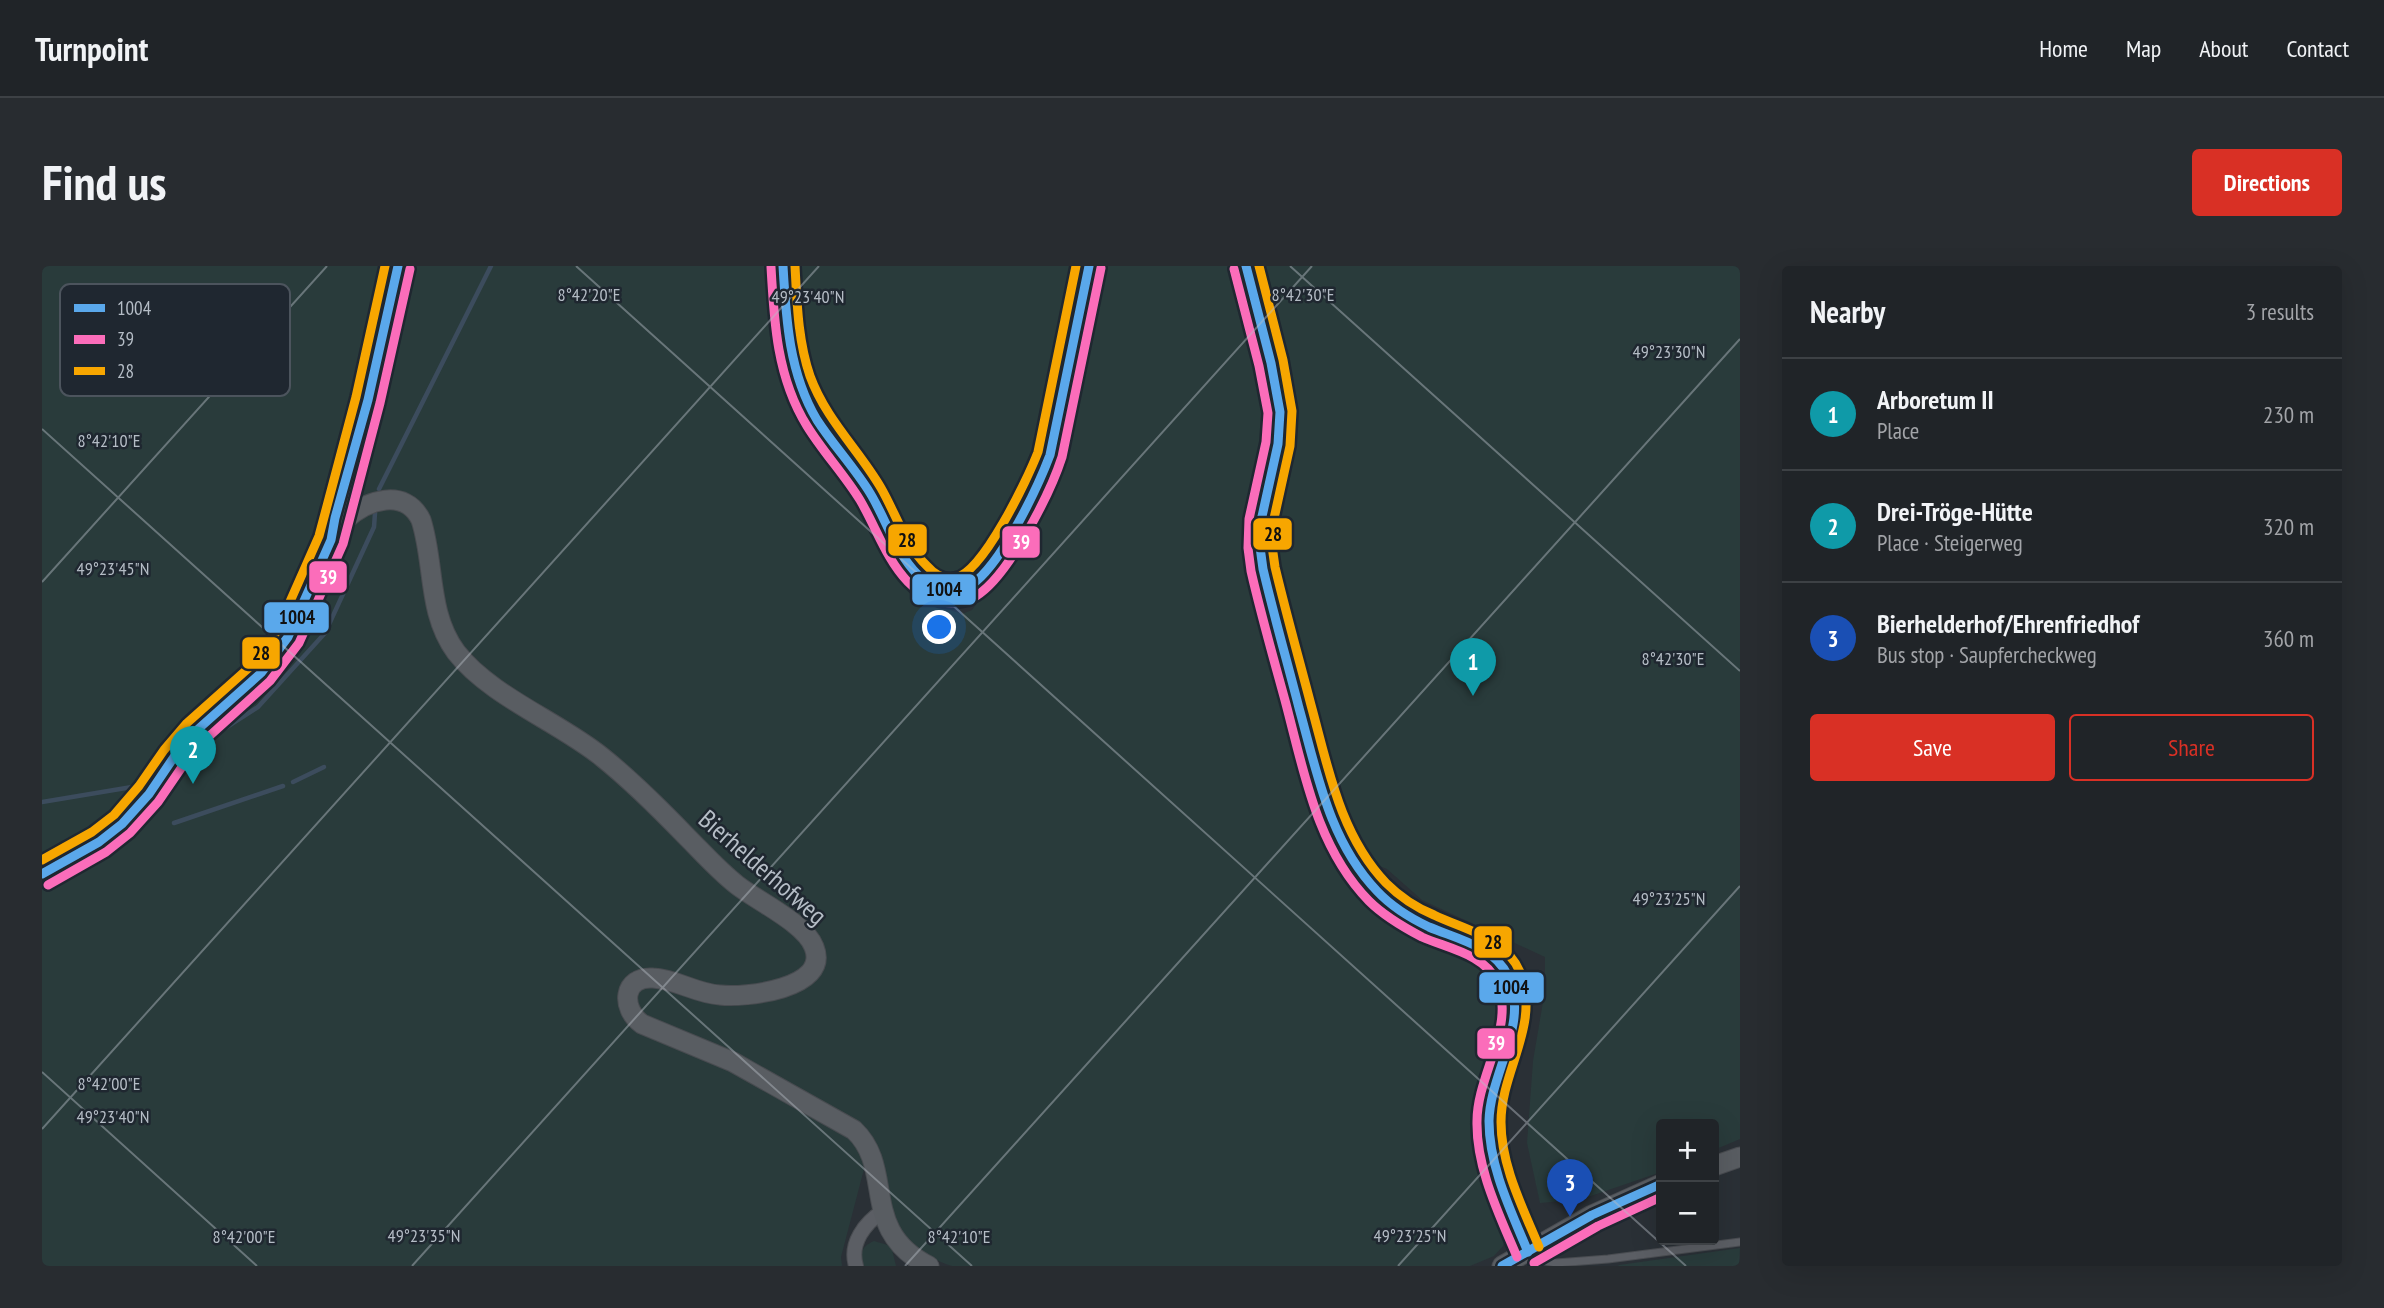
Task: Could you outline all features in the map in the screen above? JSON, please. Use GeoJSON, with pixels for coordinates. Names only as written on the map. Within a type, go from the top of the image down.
{"type":"FeatureCollection","features":[{"type":"Feature","properties":{"kind":"street"},"geometry":{"type":"LineString","coordinates":[[42,874],[99,842],[122,824],[141,804],[198,728],[268,666],[288,637],[331,540],[368,400],[398,266]]}},
{"type":"Feature","properties":{"kind":"street"},"geometry":{"type":"LineString","coordinates":[[783,266],[790,346],[796,374],[812,411],[869,492],[914,571],[933,587],[952,591],[968,587],[979,578],[1041,480],[1052,447],[1089,266]]}},
{"type":"Feature","properties":{"kind":"street"},"geometry":{"type":"LineString","coordinates":[[1246,266],[1271,363],[1280,412],[1278,444],[1261,521],[1260,547],[1263,569],[1308,738],[1334,822],[1346,849],[1364,876],[1377,891],[1405,913],[1489,953],[1510,980],[1515,1015],[1493,1090],[1489,1129],[1496,1168],[1528,1252]]}},
{"type":"Feature","properties":{"kind":"street","name":"Bierhelderhofweg"},"geometry":{"type":"LineString","coordinates":[[331,540],[345,520],[368,505],[392,499],[410,505],[418,513],[422,523],[435,603],[442,626],[451,644],[465,662],[493,685],[599,755],[644,793],[733,882],[806,934],[814,946],[816,960],[809,974],[795,984],[769,991],[721,996],[663,979],[646,978],[632,986],[626,1003],[634,1017],[642,1024],[733,1062],[850,1126],[869,1148],[890,1230],[911,1255],[929,1266]]}},
{"type":"Feature","properties":{"kind":"street"},"geometry":{"type":"LineString","coordinates":[[1719,1164],[1740,1157]]}},
{"type":"Feature","properties":{"kind":"street"},"geometry":{"type":"LineString","coordinates":[[1502,1266],[1592,1215],[1656,1186]]}},
{"type":"Feature","properties":{"kind":"street"},"geometry":{"type":"LineString","coordinates":[[856,1266],[854,1254],[859,1236],[865,1226],[883,1210]]}},
{"type":"Feature","properties":{"kind":"lane"},"geometry":{"type":"LineString","coordinates":[[1528,1252],[1539,1261],[1556,1263],[1740,1242]]}},
{"type":"Feature","properties":{"kind":"shaded area"},"geometry":{"type":"Polygon","coordinates":[[[42,266],[775,266],[779,328],[849,479],[900,567],[920,590],[937,598],[950,610],[962,614],[972,610],[980,599],[986,583],[1034,508],[1097,266],[1740,266],[1740,1139],[1719,1148],[1719,1119],[1656,1119],[1656,1174],[1582,1199],[1540,1203],[1527,1143],[1533,1061],[1545,990],[1545,957],[1422,900],[1387,869],[1367,861],[1345,825],[1321,725],[1303,744],[1321,808],[1401,918],[1423,931],[1481,955],[1494,969],[1506,992],[1508,1015],[1488,1083],[1484,1107],[1491,1172],[1507,1224],[1507,1236],[1503,1246],[1494,1256],[1470,1266],[952,1266],[933,1258],[908,1239],[894,1213],[882,1163],[864,1169],[841,1257],[842,1266],[42,1266],[42,266]]]}},
{"type":"Feature","properties":{"kind":"shaded area"},"geometry":{"type":"Polygon","coordinates":[[[790,266],[1082,266],[1038,475],[975,572],[963,579],[951,581],[935,578],[922,570],[814,399],[797,342],[790,266]]]}},
{"type":"Feature","properties":{"kind":"shaded area"},"geometry":{"type":"Polygon","coordinates":[[[874,1241],[891,1246],[896,1266],[863,1266],[862,1250],[874,1241]]]}},
{"type":"Feature","properties":{"kind":"shaded area"},"geometry":{"type":"Polygon","coordinates":[[[1740,1248],[1739,1266],[1618,1266],[1619,1265],[1740,1248]]]}},
{"type":"Feature","properties":{"kind":"waterway"},"geometry":{"type":"LineString","coordinates":[[379,489],[491,266]]}},
{"type":"Feature","properties":{"kind":"waterway"},"geometry":{"type":"LineString","coordinates":[[186,764],[219,732],[258,707],[325,633],[374,527],[375,513]]}},
{"type":"Feature","properties":{"kind":"waterway"},"geometry":{"type":"LineString","coordinates":[[293,782],[324,767]]}},
{"type":"Feature","properties":{"kind":"waterway"},"geometry":{"type":"LineString","coordinates":[[42,802],[138,786]]}},
{"type":"Feature","properties":{"kind":"waterway"},"geometry":{"type":"LineString","coordinates":[[174,823],[283,786]]}},
{"type":"Feature","properties":{"kind":"transit line","name":"28"},"geometry":{"type":"LineString","coordinates":[[42,860],[92,832],[114,815],[187,723],[252,665],[277,631],[319,536],[356,397],[385,266]]}},
{"type":"Feature","properties":{"kind":"transit line","name":"1004"},"geometry":{"type":"LineString","coordinates":[[42,874],[99,842],[122,824],[149,794],[196,731],[261,673],[288,637],[331,540],[368,400],[398,266]]}},
{"type":"Feature","properties":{"kind":"transit line","name":"1004"},"geometry":{"type":"LineString","coordinates":[[783,266],[795,365],[800,384],[817,420],[870,493],[910,566],[929,584],[950,591],[971,585],[994,561],[1017,525],[1044,470],[1050,455],[1089,266]]}},
{"type":"Feature","properties":{"kind":"transit line","name":"28"},"geometry":{"type":"LineString","coordinates":[[795,266],[801,336],[806,363],[817,392],[881,488],[919,558],[933,572],[951,578],[966,572],[991,543],[1015,502],[1038,452],[1076,266]]}},
{"type":"Feature","properties":{"kind":"transit line","name":"1004"},"geometry":{"type":"LineString","coordinates":[[1246,266],[1271,363],[1280,412],[1278,444],[1261,521],[1263,569],[1319,781],[1347,850],[1377,891],[1415,920],[1484,950],[1494,957],[1508,976],[1514,994],[1514,1012],[1512,1030],[1491,1103],[1490,1138],[1502,1188],[1528,1252]]}},
{"type":"Feature","properties":{"kind":"transit line","name":"28"},"geometry":{"type":"LineString","coordinates":[[1259,266],[1283,360],[1292,411],[1290,446],[1273,523],[1272,546],[1279,584],[1330,776],[1357,844],[1386,883],[1421,909],[1471,930],[1505,950],[1520,972],[1526,1010],[1503,1103],[1502,1138],[1514,1186],[1539,1247]]}},
{"type":"Feature","properties":{"kind":"transit line","name":"39"},"geometry":{"type":"LineString","coordinates":[[771,267],[779,349],[789,389],[797,408],[813,436],[860,500],[900,573],[923,594],[949,603],[967,600],[988,586],[1014,553],[1048,492],[1062,457],[1101,268]]}},
{"type":"Feature","properties":{"kind":"transit line","name":"39"},"geometry":{"type":"LineString","coordinates":[[48,885],[106,852],[130,833],[158,802],[184,764],[205,740],[270,681],[299,643],[343,544],[380,403],[410,269]]}},
{"type":"Feature","properties":{"kind":"transit line","name":"39"},"geometry":{"type":"LineString","coordinates":[[1234,269],[1268,413],[1266,442],[1249,519],[1248,548],[1251,571],[1306,782],[1337,857],[1351,880],[1369,901],[1415,933],[1474,958],[1491,972],[1497,982],[1502,999],[1502,1016],[1479,1104],[1478,1139],[1484,1173],[1517,1257]]}},
{"type":"Feature","properties":{"kind":"transit line","name":"1004"},"geometry":{"type":"LineString","coordinates":[[1502,1266],[1592,1215],[1656,1186]]}},
{"type":"Feature","properties":{"kind":"transit line","name":"39"},"geometry":{"type":"LineString","coordinates":[[1534,1263],[1598,1226],[1656,1199]]}},
{"type":"Feature","properties":{"kind":"place","name":"Arboretum II"},"geometry":{"type":"Point","coordinates":[1473,696]}},
{"type":"Feature","properties":{"kind":"place","name":"Drei-Tröge-Hütte"},"geometry":{"type":"Point","coordinates":[193,784]}},
{"type":"Feature","properties":{"kind":"place","name":"Bierhelderhof/Ehrenfriedhof"},"geometry":{"type":"Point","coordinates":[1570,1217]}}]}
